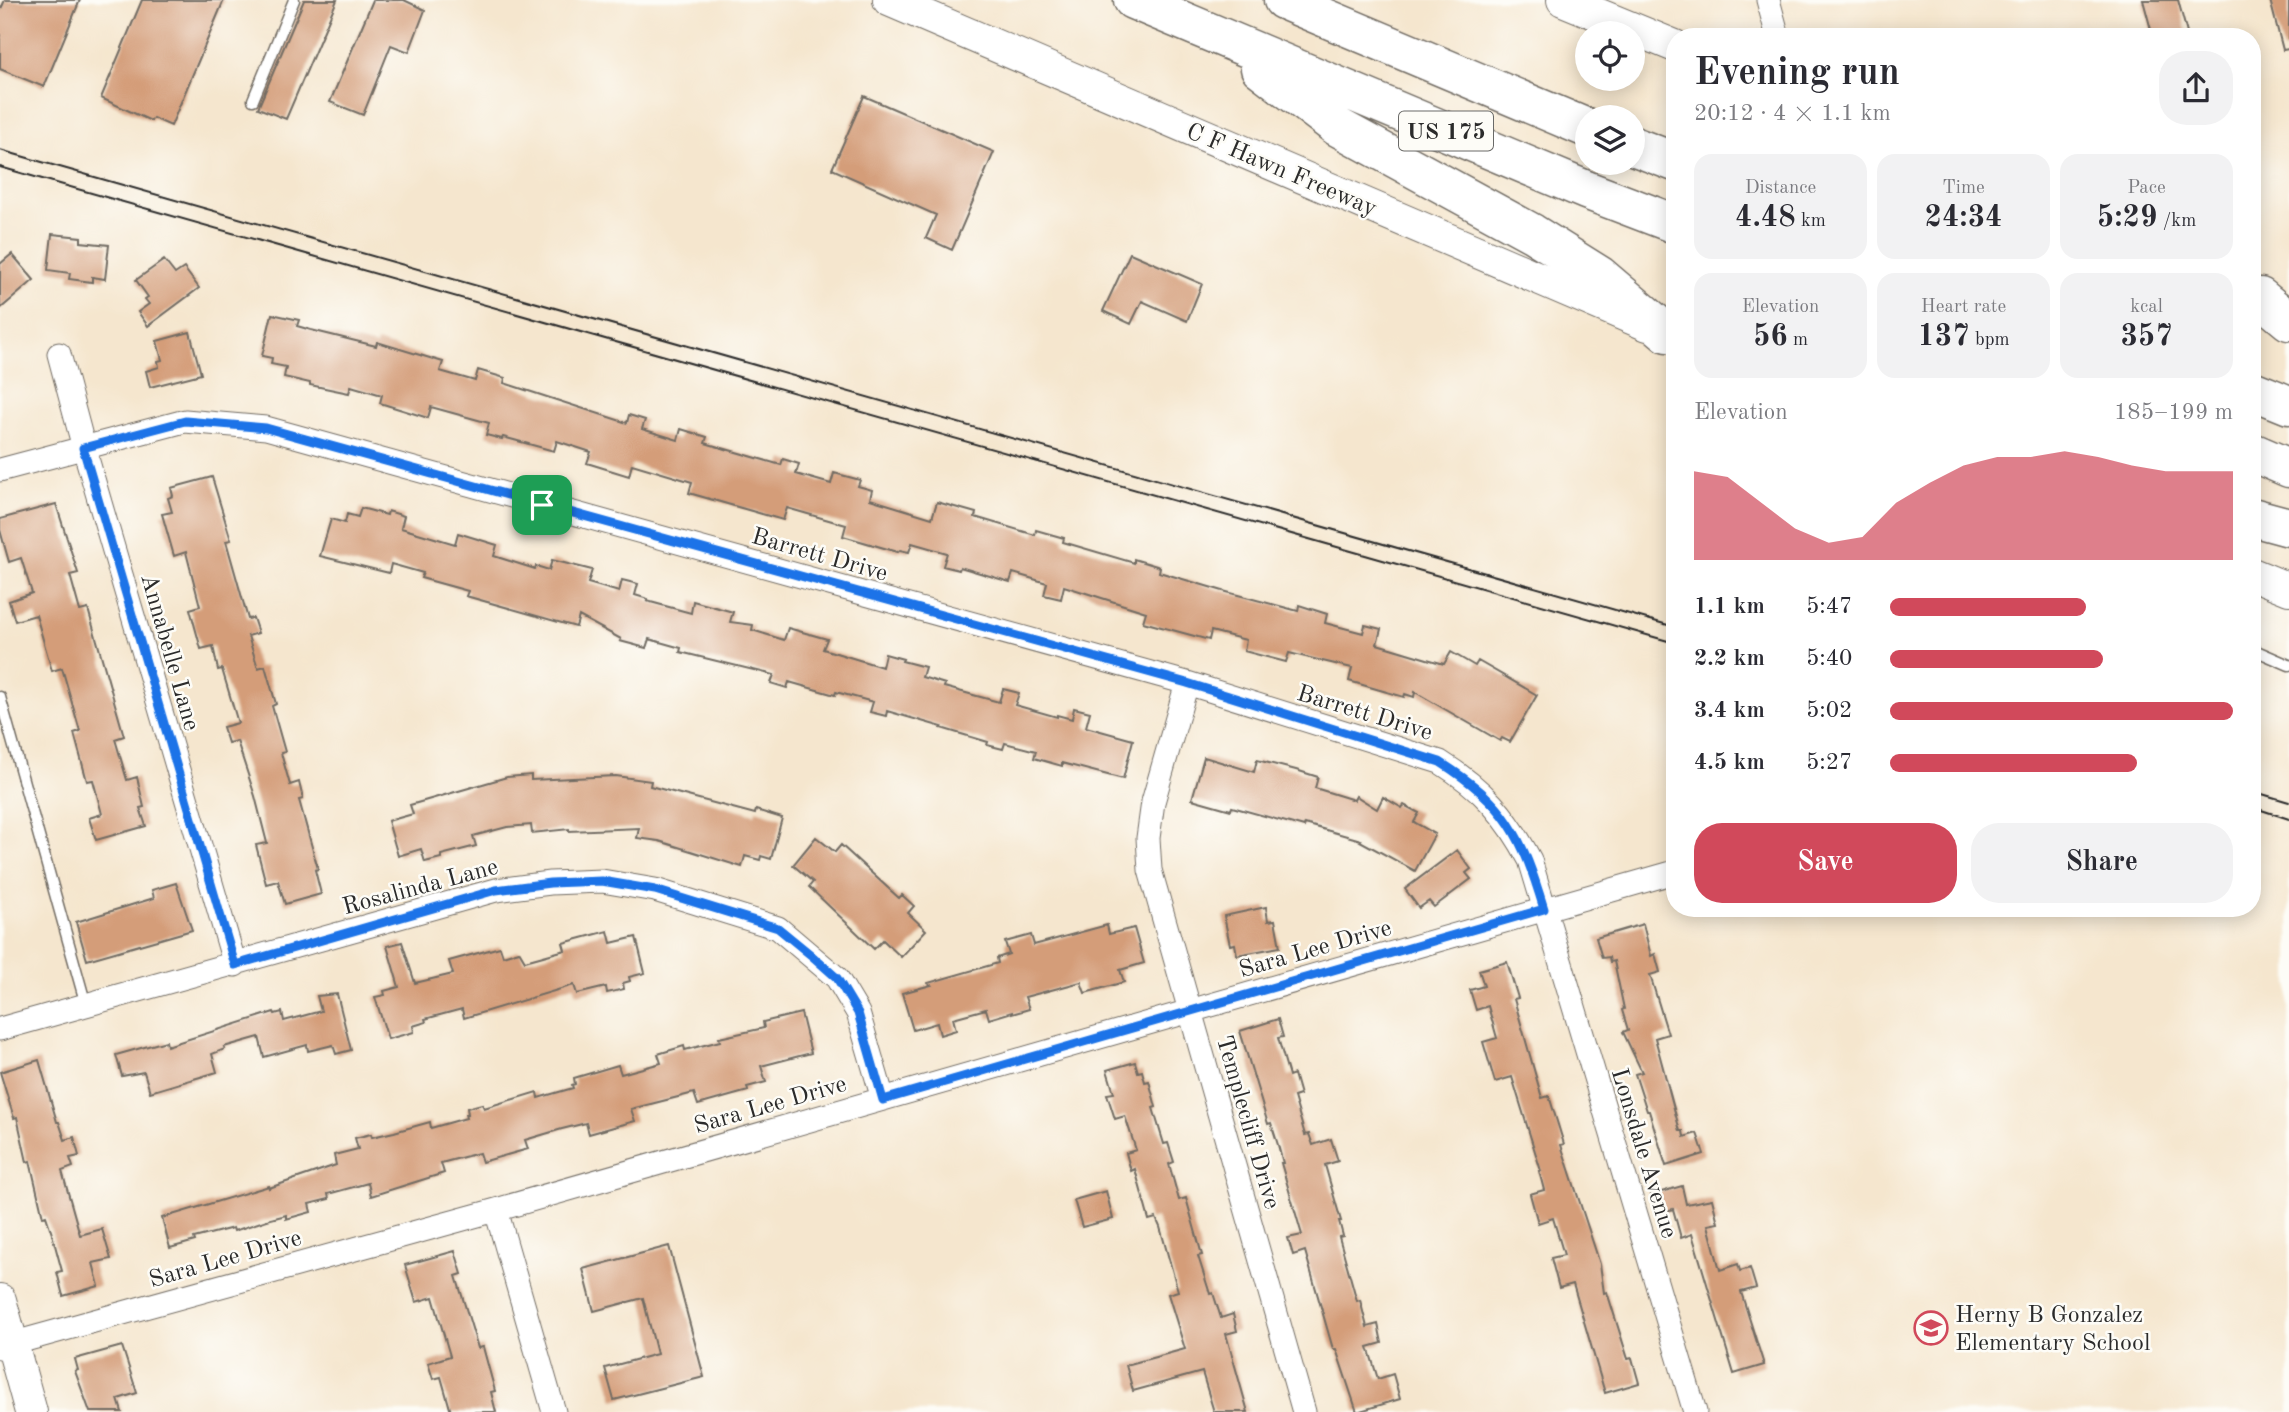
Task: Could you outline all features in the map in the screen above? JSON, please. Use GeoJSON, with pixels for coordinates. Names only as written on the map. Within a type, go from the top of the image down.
{"type":"FeatureCollection","features":[{"type":"Feature","properties":{"kind":"highway","name":"US 175"},"geometry":{"type":"LineString","coordinates":[[1133,0],[1573,185],[1666,221]]}},
{"type":"Feature","properties":{"kind":"highway","name":"US 175"},"geometry":{"type":"LineString","coordinates":[[1283,0],[1575,123]]}},
{"type":"Feature","properties":{"kind":"highway"},"geometry":{"type":"LineString","coordinates":[[1218,35],[1336,126],[1532,233],[1599,275],[1666,330]]}},
{"type":"Feature","properties":{"kind":"highway"},"geometry":{"type":"LineString","coordinates":[[1645,151],[1666,159]]}},
{"type":"Feature","properties":{"kind":"highway"},"geometry":{"type":"LineString","coordinates":[[2267,300],[2289,321]]}},
{"type":"Feature","properties":{"kind":"highway"},"geometry":{"type":"LineString","coordinates":[[2261,394],[2289,405]]}},
{"type":"Feature","properties":{"kind":"highway"},"geometry":{"type":"LineString","coordinates":[[2261,456],[2289,468]]}},
{"type":"Feature","properties":{"kind":"highway"},"geometry":{"type":"LineString","coordinates":[[2261,519],[2289,527]]}},
{"type":"Feature","properties":{"kind":"main road","name":"C F Hawn Freeway"},"geometry":{"type":"LineString","coordinates":[[890,0],[1666,332]]}},
{"type":"Feature","properties":{"kind":"main road"},"geometry":{"type":"LineString","coordinates":[[1563,0],[1666,42]]}},
{"type":"Feature","properties":{"kind":"main road"},"geometry":{"type":"LineString","coordinates":[[2261,578],[2289,589]]}},
{"type":"Feature","properties":{"kind":"main road"},"geometry":{"type":"LineString","coordinates":[[0,1303],[6,1346],[31,1412]]}},
{"type":"Feature","properties":{"kind":"street"},"geometry":{"type":"LineString","coordinates":[[1768,0],[1776,28]]}},
{"type":"Feature","properties":{"kind":"street","name":"Annabelle Lane"},"geometry":{"type":"LineString","coordinates":[[59,354],[83,448],[235,965]]}},
{"type":"Feature","properties":{"kind":"street","name":"Barrett Drive"},"geometry":{"type":"LineString","coordinates":[[0,470],[185,421],[266,428],[1187,683],[1440,762],[1467,779],[1492,802],[1513,828],[1530,860],[1544,909]]}},
{"type":"Feature","properties":{"kind":"street","name":"Templecliff Drive"},"geometry":{"type":"LineString","coordinates":[[1187,683],[1153,802],[1148,838],[1150,870],[1304,1412]]}},
{"type":"Feature","properties":{"kind":"street","name":"Sara Lee Drive"},"geometry":{"type":"LineString","coordinates":[[6,1346],[496,1210],[1666,875]]}},
{"type":"Feature","properties":{"kind":"street","name":"Rosalinda Lane"},"geometry":{"type":"LineString","coordinates":[[0,1029],[496,890],[550,883],[602,881],[655,890],[778,928],[837,978],[858,1013],[883,1100]]}},
{"type":"Feature","properties":{"kind":"street","name":"Lonsdale Avenue"},"geometry":{"type":"LineString","coordinates":[[1544,909],[1695,1412]]}},
{"type":"Feature","properties":{"kind":"street"},"geometry":{"type":"LineString","coordinates":[[496,1210],[554,1412]]}},
{"type":"Feature","properties":{"kind":"lane"},"geometry":{"type":"LineString","coordinates":[[253,100],[294,0]]}},
{"type":"Feature","properties":{"kind":"lane"},"geometry":{"type":"LineString","coordinates":[[2261,653],[2289,664]]}},
{"type":"Feature","properties":{"kind":"lane"},"geometry":{"type":"LineString","coordinates":[[0,697],[86,1005]]}},
{"type":"Feature","properties":{"kind":"building"},"geometry":{"type":"Polygon","coordinates":[[[5,0],[80,0],[44,87],[0,69],[0,11],[5,0]]]}},
{"type":"Feature","properties":{"kind":"building"},"geometry":{"type":"Polygon","coordinates":[[[142,0],[224,0],[171,126],[153,118],[151,121],[101,98],[142,0]]]}},
{"type":"Feature","properties":{"kind":"building"},"geometry":{"type":"Polygon","coordinates":[[[304,0],[337,0],[286,119],[258,108],[304,0]]]}},
{"type":"Feature","properties":{"kind":"building"},"geometry":{"type":"Polygon","coordinates":[[[373,0],[404,0],[425,10],[409,52],[391,45],[363,115],[330,102],[373,0]]]}},
{"type":"Feature","properties":{"kind":"building"},"geometry":{"type":"Polygon","coordinates":[[[2143,0],[2178,0],[2186,28],[2151,28],[2143,0]]]}},
{"type":"Feature","properties":{"kind":"building"},"geometry":{"type":"Polygon","coordinates":[[[2270,0],[2289,0],[2289,49],[2283,50],[2270,0]]]}},
{"type":"Feature","properties":{"kind":"building"},"geometry":{"type":"Polygon","coordinates":[[[864,96],[994,152],[952,250],[926,238],[936,215],[832,169],[864,96]]]}},
{"type":"Feature","properties":{"kind":"building"},"geometry":{"type":"Polygon","coordinates":[[[52,234],[81,237],[81,242],[109,245],[105,279],[92,277],[92,282],[69,279],[70,273],[48,270],[52,234]]]}},
{"type":"Feature","properties":{"kind":"building"},"geometry":{"type":"Polygon","coordinates":[[[1130,253],[1202,284],[1187,321],[1142,301],[1131,324],[1103,311],[1130,253]]]}},
{"type":"Feature","properties":{"kind":"building"},"geometry":{"type":"Polygon","coordinates":[[[12,254],[34,280],[0,309],[0,264],[12,254]]]}},
{"type":"Feature","properties":{"kind":"building"},"geometry":{"type":"Polygon","coordinates":[[[164,260],[175,274],[184,268],[199,288],[148,326],[138,312],[149,304],[145,299],[148,297],[136,280],[164,260]]]}},
{"type":"Feature","properties":{"kind":"building"},"geometry":{"type":"Polygon","coordinates":[[[272,314],[299,320],[297,326],[311,330],[376,346],[377,342],[443,362],[440,371],[475,381],[478,370],[505,378],[504,383],[627,423],[629,415],[645,420],[642,429],[678,440],[681,429],[707,437],[705,443],[781,465],[783,459],[799,464],[796,474],[831,484],[834,473],[860,480],[858,486],[872,490],[870,499],[932,518],[937,502],[1035,535],[1036,530],[1064,538],[1063,542],[1134,563],[1134,559],[1160,567],[1159,572],[1223,591],[1298,611],[1299,605],[1327,614],[1325,623],[1363,633],[1365,625],[1381,629],[1377,644],[1444,664],[1451,652],[1475,666],[1478,661],[1537,695],[1510,742],[1502,738],[1500,741],[1415,692],[1414,697],[1405,694],[1404,697],[1349,681],[1352,668],[1289,653],[1286,662],[1244,651],[1246,640],[1211,631],[1209,640],[1143,622],[1146,612],[1064,586],[1061,599],[1044,595],[1047,583],[1013,573],[1010,582],[960,567],[959,570],[943,566],[947,553],[912,543],[909,552],[898,552],[843,536],[846,525],[787,508],[783,520],[689,493],[692,482],[632,464],[629,476],[587,463],[591,452],[557,441],[554,451],[486,435],[489,423],[431,407],[428,418],[380,403],[382,395],[351,386],[349,393],[310,385],[284,377],[286,367],[271,364],[272,358],[262,356],[272,314]]]}},
{"type":"Feature","properties":{"kind":"building"},"geometry":{"type":"Polygon","coordinates":[[[190,332],[201,374],[150,387],[146,371],[159,367],[158,361],[162,360],[157,341],[190,332]]]}},
{"type":"Feature","properties":{"kind":"building"},"geometry":{"type":"Polygon","coordinates":[[[212,477],[231,540],[226,541],[248,619],[253,618],[258,633],[248,636],[258,668],[265,666],[276,704],[272,706],[285,752],[281,753],[290,785],[299,782],[303,799],[299,800],[318,869],[315,870],[321,894],[285,904],[278,881],[266,884],[256,845],[267,843],[255,796],[237,741],[228,743],[223,727],[238,723],[222,669],[218,670],[213,646],[201,649],[190,609],[200,606],[186,552],[174,556],[162,514],[172,512],[168,498],[173,496],[171,488],[212,477]]]}},
{"type":"Feature","properties":{"kind":"building"},"geometry":{"type":"Polygon","coordinates":[[[56,504],[78,573],[70,575],[80,611],[88,609],[124,736],[115,739],[127,780],[137,777],[144,807],[140,808],[146,826],[96,840],[89,818],[102,814],[93,780],[87,781],[74,733],[80,731],[62,668],[52,671],[36,615],[15,621],[9,601],[32,593],[21,558],[9,562],[0,530],[0,519],[56,504]]]}},
{"type":"Feature","properties":{"kind":"building"},"geometry":{"type":"Polygon","coordinates":[[[361,508],[387,515],[388,511],[404,516],[401,528],[455,544],[458,533],[497,545],[494,556],[535,569],[536,566],[549,570],[552,560],[592,570],[588,583],[619,592],[622,580],[638,584],[635,595],[648,599],[647,601],[691,613],[693,601],[733,612],[730,622],[753,625],[752,630],[784,640],[788,628],[827,639],[823,649],[882,667],[885,654],[903,659],[902,661],[925,667],[922,677],[945,684],[944,687],[999,702],[1003,689],[1019,693],[1015,705],[1057,717],[1072,719],[1074,708],[1090,712],[1086,727],[1133,740],[1123,779],[1034,758],[1036,751],[1005,743],[1003,749],[987,745],[988,742],[887,711],[886,716],[870,712],[873,702],[789,682],[787,688],[771,683],[774,675],[680,652],[681,648],[649,639],[646,648],[620,641],[621,639],[579,616],[576,627],[466,596],[468,591],[421,578],[423,573],[391,564],[389,573],[320,556],[331,519],[345,523],[347,514],[358,517],[361,508]]]}},
{"type":"Feature","properties":{"kind":"building"},"geometry":{"type":"Polygon","coordinates":[[[1204,757],[1254,772],[1257,760],[1296,770],[1318,777],[1315,788],[1354,800],[1356,796],[1377,809],[1383,797],[1402,808],[1404,805],[1419,813],[1414,822],[1435,834],[1415,871],[1361,840],[1305,824],[1304,827],[1192,799],[1204,757]]]}},
{"type":"Feature","properties":{"kind":"building"},"geometry":{"type":"Polygon","coordinates":[[[531,775],[531,780],[616,776],[651,781],[650,786],[755,814],[756,810],[782,818],[771,859],[761,856],[760,860],[745,856],[742,867],[659,841],[637,838],[639,828],[569,829],[532,833],[531,825],[507,827],[473,836],[476,846],[441,855],[441,858],[425,862],[421,849],[398,856],[388,821],[413,814],[410,805],[507,777],[531,775]]]}},
{"type":"Feature","properties":{"kind":"building"},"geometry":{"type":"Polygon","coordinates":[[[816,837],[835,852],[841,845],[899,898],[902,895],[914,906],[908,913],[926,930],[901,957],[883,940],[874,949],[809,887],[813,882],[793,865],[816,837]]]}},
{"type":"Feature","properties":{"kind":"building"},"geometry":{"type":"Polygon","coordinates":[[[1457,850],[1471,869],[1466,873],[1471,879],[1434,907],[1429,901],[1419,908],[1405,889],[1457,850]]]}},
{"type":"Feature","properties":{"kind":"building"},"geometry":{"type":"Polygon","coordinates":[[[176,883],[192,930],[87,960],[76,922],[154,898],[152,890],[176,883]]]}},
{"type":"Feature","properties":{"kind":"building"},"geometry":{"type":"Polygon","coordinates":[[[1266,907],[1268,921],[1275,920],[1280,947],[1237,955],[1235,944],[1230,945],[1224,916],[1266,907]]]}},
{"type":"Feature","properties":{"kind":"building"},"geometry":{"type":"Polygon","coordinates":[[[1643,924],[1651,956],[1655,954],[1660,972],[1650,975],[1668,1034],[1655,1038],[1680,1131],[1683,1131],[1684,1137],[1697,1133],[1704,1154],[1666,1166],[1635,1074],[1642,1072],[1623,1032],[1628,1030],[1614,961],[1610,962],[1609,957],[1602,958],[1596,938],[1643,924]]]}},
{"type":"Feature","properties":{"kind":"building"},"geometry":{"type":"Polygon","coordinates":[[[1107,925],[1109,934],[1134,928],[1144,963],[1120,970],[1124,982],[1085,993],[1081,982],[1025,997],[1029,1009],[989,1019],[986,1009],[953,1018],[956,1030],[940,1035],[937,1023],[913,1030],[902,993],[998,963],[997,958],[1009,954],[1005,942],[1031,935],[1034,945],[1107,925]]]}},
{"type":"Feature","properties":{"kind":"building"},"geometry":{"type":"Polygon","coordinates":[[[608,931],[611,943],[636,937],[645,973],[629,977],[630,981],[623,983],[624,989],[607,993],[606,987],[577,994],[574,985],[464,1018],[462,1009],[425,1019],[426,1022],[413,1026],[414,1032],[388,1039],[375,997],[399,987],[387,946],[402,942],[415,983],[453,974],[449,961],[500,947],[503,956],[519,951],[525,961],[565,950],[563,943],[608,931]]]}},
{"type":"Feature","properties":{"kind":"building"},"geometry":{"type":"Polygon","coordinates":[[[1507,962],[1518,998],[1514,999],[1542,1098],[1549,1096],[1564,1144],[1561,1145],[1600,1264],[1604,1293],[1607,1292],[1628,1359],[1632,1358],[1639,1383],[1605,1393],[1573,1284],[1559,1288],[1551,1258],[1564,1255],[1553,1218],[1538,1223],[1530,1194],[1544,1190],[1541,1171],[1512,1077],[1495,1082],[1483,1042],[1497,1038],[1488,1006],[1476,1010],[1470,990],[1484,986],[1479,970],[1507,962]]]}},
{"type":"Feature","properties":{"kind":"building"},"geometry":{"type":"Polygon","coordinates":[[[337,994],[351,1050],[336,1054],[333,1045],[308,1051],[307,1045],[264,1057],[259,1037],[224,1047],[225,1049],[212,1054],[217,1072],[150,1092],[144,1072],[122,1076],[116,1055],[166,1041],[167,1046],[274,1012],[282,1012],[284,1021],[321,1011],[317,996],[337,994]]]}},
{"type":"Feature","properties":{"kind":"building"},"geometry":{"type":"Polygon","coordinates":[[[801,1013],[811,1053],[761,1066],[766,1082],[747,1087],[748,1091],[698,1105],[694,1093],[631,1109],[635,1121],[589,1134],[586,1123],[562,1129],[525,1140],[528,1149],[482,1162],[479,1153],[441,1163],[444,1173],[371,1196],[368,1183],[328,1194],[329,1199],[309,1204],[311,1212],[286,1219],[286,1215],[234,1231],[233,1228],[194,1238],[195,1241],[170,1248],[162,1218],[269,1188],[336,1165],[334,1155],[358,1149],[355,1138],[371,1134],[372,1137],[430,1122],[431,1128],[466,1118],[467,1108],[482,1104],[484,1108],[537,1092],[538,1098],[573,1088],[574,1078],[618,1065],[621,1074],[661,1063],[658,1054],[684,1046],[685,1050],[720,1041],[719,1038],[764,1028],[763,1022],[801,1013]]]}},
{"type":"Feature","properties":{"kind":"building"},"geometry":{"type":"Polygon","coordinates":[[[1278,1019],[1283,1037],[1278,1038],[1289,1076],[1294,1074],[1300,1095],[1294,1097],[1305,1135],[1309,1134],[1313,1145],[1331,1139],[1338,1161],[1325,1165],[1341,1221],[1343,1236],[1339,1237],[1357,1301],[1360,1300],[1367,1327],[1378,1324],[1382,1343],[1368,1347],[1378,1379],[1393,1374],[1400,1399],[1357,1412],[1336,1349],[1333,1349],[1305,1251],[1293,1255],[1288,1238],[1302,1235],[1278,1145],[1271,1123],[1268,1124],[1240,1031],[1278,1019]]]}},
{"type":"Feature","properties":{"kind":"building"},"geometry":{"type":"Polygon","coordinates":[[[39,1060],[57,1122],[65,1140],[74,1137],[79,1156],[70,1158],[73,1167],[62,1171],[80,1235],[102,1229],[111,1259],[93,1263],[99,1286],[63,1296],[57,1272],[62,1271],[52,1234],[46,1216],[43,1217],[17,1117],[14,1118],[0,1072],[39,1060]]]}},
{"type":"Feature","properties":{"kind":"building"},"geometry":{"type":"Polygon","coordinates":[[[1135,1062],[1138,1072],[1142,1071],[1145,1082],[1149,1081],[1156,1107],[1153,1108],[1164,1144],[1168,1143],[1174,1162],[1169,1164],[1179,1200],[1186,1198],[1202,1255],[1198,1256],[1210,1294],[1213,1293],[1221,1318],[1233,1314],[1237,1331],[1226,1334],[1248,1412],[1214,1412],[1202,1372],[1133,1391],[1126,1365],[1185,1349],[1168,1294],[1178,1291],[1160,1227],[1156,1218],[1149,1220],[1135,1169],[1131,1171],[1126,1153],[1136,1150],[1125,1116],[1115,1119],[1107,1094],[1114,1093],[1107,1070],[1135,1062]]]}},
{"type":"Feature","properties":{"kind":"building"},"geometry":{"type":"Polygon","coordinates":[[[1682,1186],[1686,1204],[1712,1199],[1718,1223],[1708,1225],[1720,1270],[1738,1264],[1740,1271],[1750,1268],[1756,1288],[1741,1292],[1764,1365],[1734,1374],[1692,1234],[1681,1238],[1673,1209],[1656,1214],[1651,1195],[1682,1186]]]}},
{"type":"Feature","properties":{"kind":"building"},"geometry":{"type":"Polygon","coordinates":[[[1106,1191],[1113,1219],[1082,1227],[1074,1200],[1106,1191]]]}},
{"type":"Feature","properties":{"kind":"building"},"geometry":{"type":"Polygon","coordinates":[[[669,1246],[704,1377],[614,1400],[605,1368],[657,1354],[643,1298],[594,1311],[583,1269],[669,1246]]]}},
{"type":"Feature","properties":{"kind":"building"},"geometry":{"type":"Polygon","coordinates":[[[455,1251],[462,1274],[456,1276],[478,1348],[483,1347],[495,1391],[491,1392],[496,1412],[451,1412],[441,1377],[433,1379],[428,1363],[450,1356],[433,1297],[416,1302],[405,1265],[455,1251]]]}},
{"type":"Feature","properties":{"kind":"building"},"geometry":{"type":"Polygon","coordinates":[[[122,1346],[137,1393],[118,1399],[122,1412],[90,1412],[75,1371],[78,1370],[75,1359],[122,1346]]]}},
{"type":"Feature","properties":{"kind":"tram line"},"geometry":{"type":"LineString","coordinates":[[0,150],[1666,624]]}},
{"type":"Feature","properties":{"kind":"tram line"},"geometry":{"type":"LineString","coordinates":[[0,167],[1666,640]]}},
{"type":"Feature","properties":{"kind":"tram line"},"geometry":{"type":"LineString","coordinates":[[2261,794],[2289,802]]}},
{"type":"Feature","properties":{"kind":"tram line"},"geometry":{"type":"LineString","coordinates":[[2261,810],[2289,819]]}},
{"type":"Feature","properties":{"kind":"place","name":"Herny B Gonzalez Elementary School"},"geometry":{"type":"Point","coordinates":[1931,1328]}},
{"type":"Feature","properties":{"kind":"route"},"geometry":{"type":"LineString","coordinates":[[185,421],[227,423],[266,428],[542,505],[1187,683],[1440,762],[1467,779],[1492,802],[1513,828],[1530,860],[1544,909],[883,1100],[858,1013],[837,978],[778,928],[655,890],[602,881],[550,883],[496,890],[235,965],[83,448],[185,421]]}}]}
